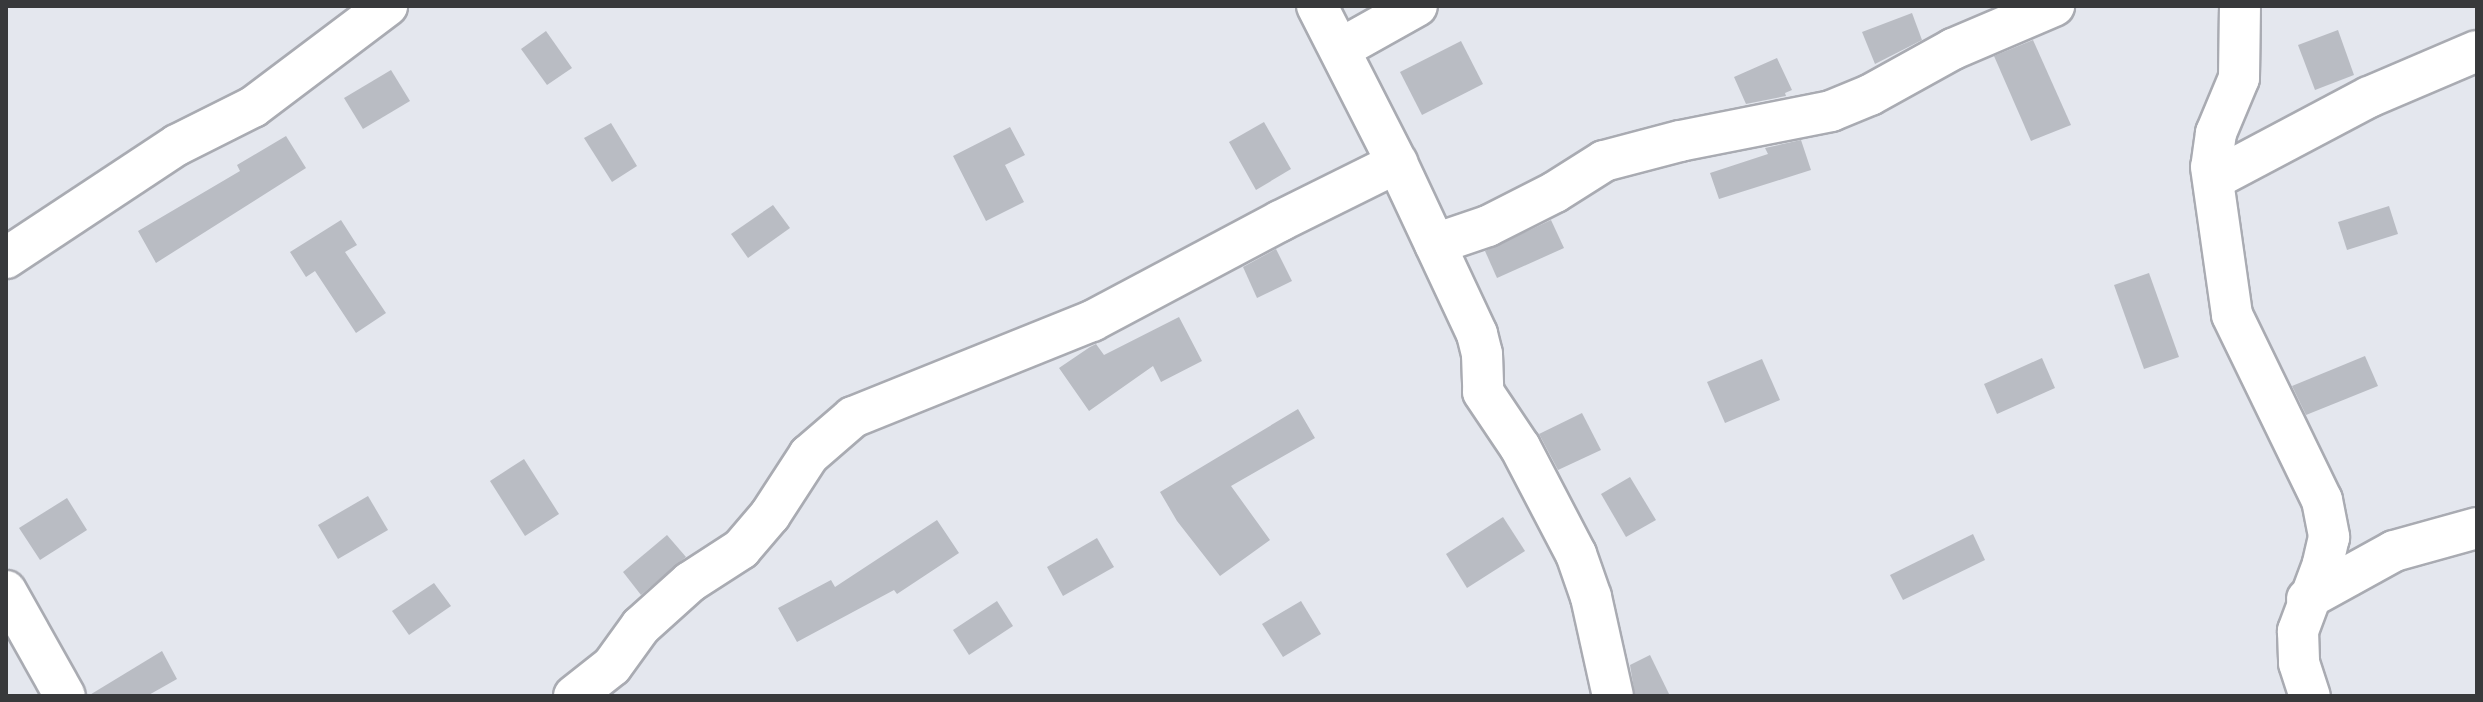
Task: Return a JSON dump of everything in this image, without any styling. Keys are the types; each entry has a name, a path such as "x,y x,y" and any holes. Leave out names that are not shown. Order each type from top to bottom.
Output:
{"street":[{"path":"6,258 177,145 253,107 387,6"},
{"path":"1317,6 1397,163 1477,334 1482,354 1483,392 1520,447 1576,554 1591,597 1613,696"},
{"path":"1340,49 1417,6"},
{"path":"1435,244 1488,226 1555,192 1604,161 1680,141 1831,111 1870,95 1953,49 2054,6"},
{"path":"2240,6 2239,78 2216,133 2211,167 2232,315 2322,500 2329,537 2323,564 2307,599 2298,631 2299,663 2310,696"},
{"path":"2214,179 2369,97 2477,51"},
{"path":"574,696 612,666 641,626 690,582 741,549 770,515 809,455 853,417 1092,321 1397,163"},
{"path":"2307,599 2394,551 2477,528"},
{"path":"6,591 65,696"}],"building":[{"path":"1912,13 1922,40 1875,64 1862,32"},
{"path":"2338,30 2354,75 2315,90 2298,45"},
{"path":"546,31 572,68 547,85 521,49"},
{"path":"2033,40 2071,125 2031,141 1994,56"},
{"path":"1461,41 1483,84 1422,115 1400,72"},
{"path":"1777,58 1792,90 1785,93 1786,96 1746,104 1734,77"},
{"path":"391,70 410,101 363,129 344,98"},
{"path":"1264,122 1291,169 1256,190 1229,142"},
{"path":"611,123 637,166 612,182 584,138"},
{"path":"1010,127 1025,155 1005,165 1024,202 986,221 953,156"},
{"path":"286,136 306,168 156,263 138,231 240,171 237,165"},
{"path":"1801,140 1811,170 1719,199 1710,173 1768,154 1765,148"},
{"path":"773,205 790,228 748,258 731,234"},
{"path":"2389,206 2398,234 2347,250 2338,222"},
{"path":"341,220 357,245 345,252 386,313 356,333 315,271 306,277 290,252"},
{"path":"1551,220 1564,248 1497,278 1485,251"},
{"path":"1276,249 1292,281 1257,298 1243,267"},
{"path":"2149,273 2179,357 2144,369 2114,285"},
{"path":"1179,317 1202,361 1161,382 1153,366 1089,411 1059,368 1096,344 1104,355"},
{"path":"2365,356 2378,386 2306,415 2292,386"},
{"path":"2042,358 2055,388 1997,414 1984,384"},
{"path":"1762,359 1780,400 1725,423 1707,382"},
{"path":"1298,409 1315,438 1231,486 1270,540 1220,576 1177,521 1160,492"},
{"path":"1582,413 1601,450 1558,470 1539,434"},
{"path":"524,459 559,514 525,536 490,481"},
{"path":"1630,477 1656,520 1626,537 1601,494"},
{"path":"368,496 388,530 338,559 318,525"},
{"path":"67,498 87,530 40,560 19,528"},
{"path":"1503,517 1525,551 1467,588 1446,554"},
{"path":"937,520 959,553 897,594 894,590 797,642 778,608 831,580 835,587"},
{"path":"1973,534 1985,560 1903,600 1890,575"},
{"path":"667,535 686,557 641,595 623,572"},
{"path":"1097,538 1114,567 1063,596 1047,567"},
{"path":"434,583 451,606 409,635 392,611"},
{"path":"997,601 1013,626 969,655 953,630"},
{"path":"1301,601 1321,634 1283,657 1262,624"},
{"path":"162,651 177,679 147,696 88,696"},
{"path":"1650,655 1670,696 1635,696 1630,665"}]}
